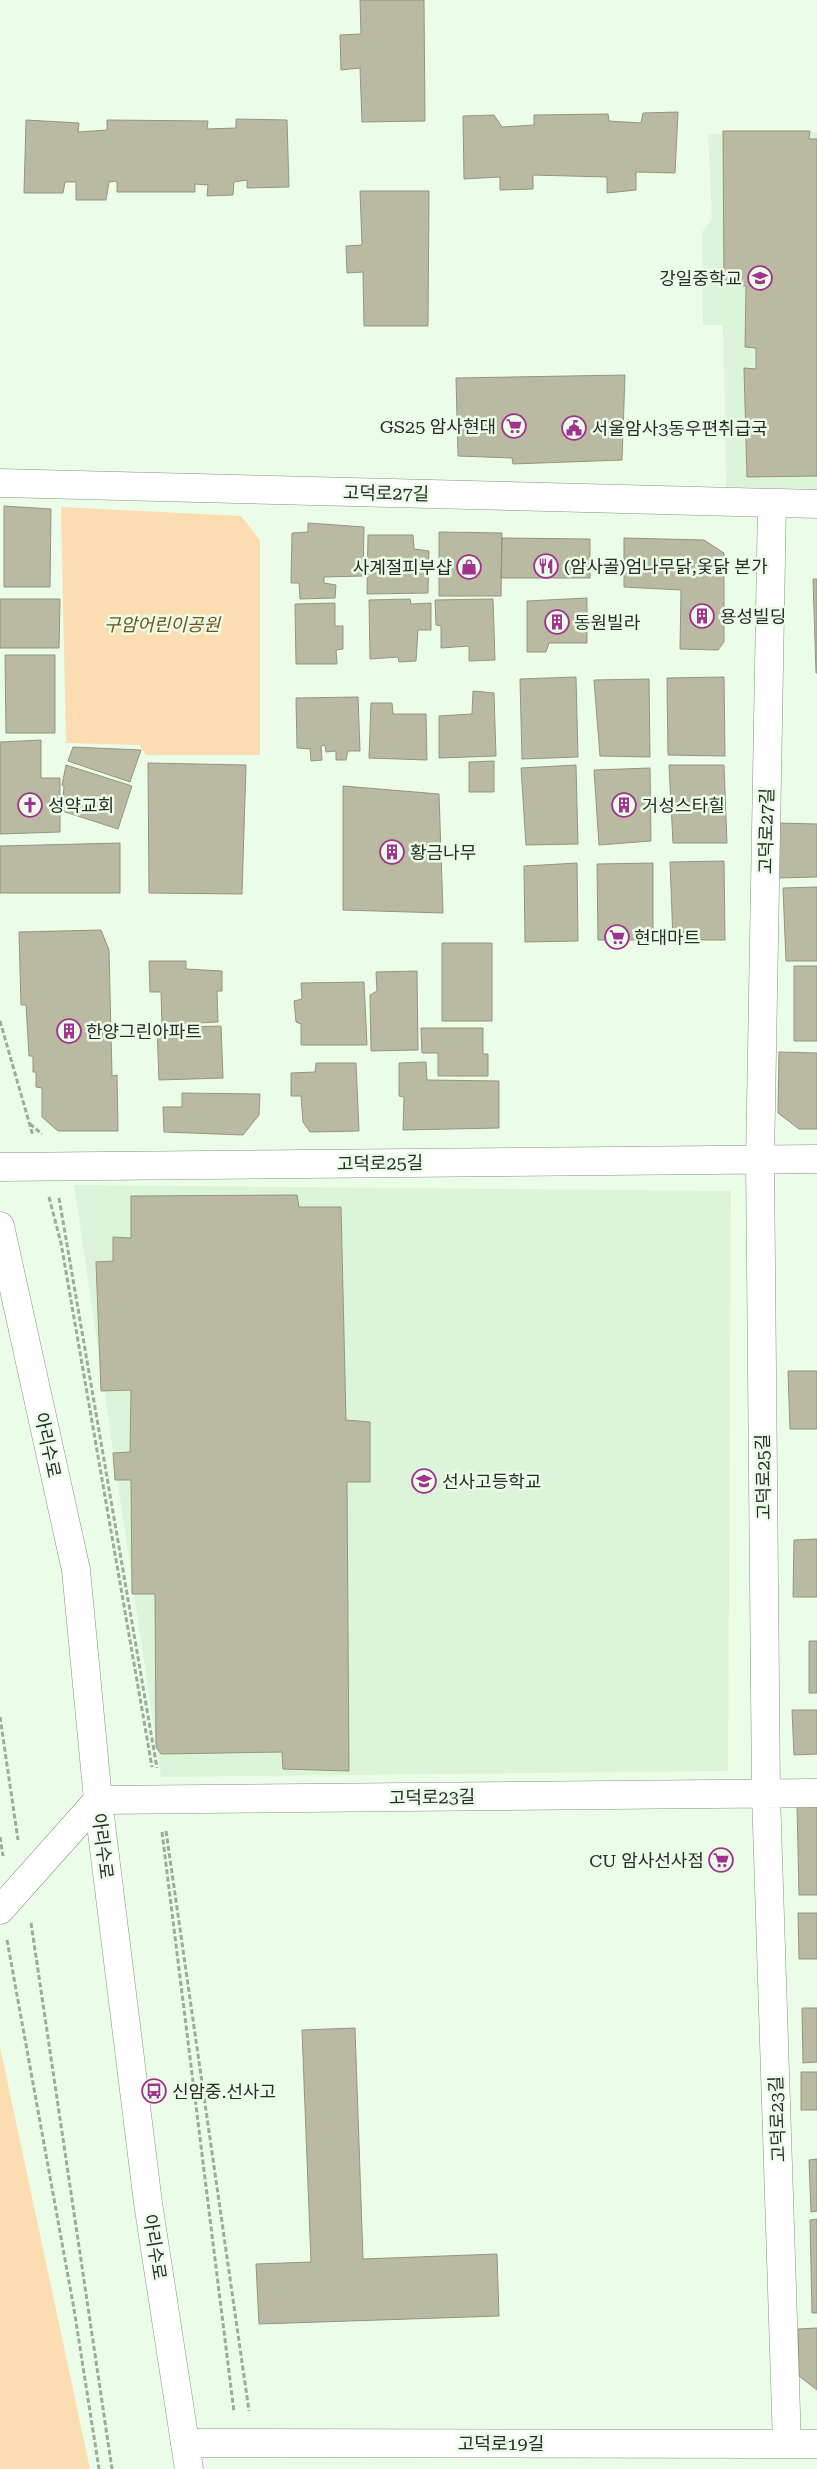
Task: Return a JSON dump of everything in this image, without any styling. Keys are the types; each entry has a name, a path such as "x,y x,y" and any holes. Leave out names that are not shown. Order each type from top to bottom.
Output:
{"street":[{"name":"고덕로27길","path":"0,483 817,504"},
{"name":"고덕로27길","path":"760,1160 772,503"},
{"name":"고덕로25길","path":"0,1167 817,1159"},
{"name":"고덕로25길","path":"760,1160 766,1794"},
{"name":"아리수로","path":"0,1226 76,1570 98,1800 148,2202 189,2469"},
{"name":"고덕로23길","path":"98,1800 817,1793"},
{"name":"고덕로23길","path":"766,1794 788,2444"},
{"path":"0,1909 98,1800"},
{"name":"고덕로19길","path":"185,2442 817,2444"}],"path":[{"path":"0,1021 30,1124"},
{"path":"0,1717 112,2469"},
{"path":"0,1837 3,1855 0,1909 23,2020 72,2300 99,2469"}],"shaded area":[{"name":"강일중학교","path":"817,132 817,489 726,487 723,325 703,325 702,232 712,219 708,134"},
{"name":"선사고등학교","path":"74,1185 731,1191 728,1771 161,1777"}],"green space":[{"name":"구암어린이공원","path":"61,507 241,516 260,540 260,755 146,755 139,745 66,743"},
{"path":"0,2047 90,2469 0,2469"}],"building":[{"path":"360,0 424,0 425,121 362,122 360,68 341,70 340,35 361,34"},
{"path":"678,112 675,173 636,172 636,190 607,193 607,177 533,175 533,189 500,190 500,177 464,179 463,116 494,115 502,127 534,125 534,115 608,114 609,121 641,123 643,113"},
{"path":"236,119 287,120 289,187 247,188 247,180 234,182 233,195 207,196 208,185 195,184 195,192 117,192 117,181 109,182 106,200 76,200 76,182 65,182 63,193 24,193 26,120 79,123 78,132 107,130 107,120 208,121 207,129 236,128"},
{"name":"강일중학교","path":"723,131 810,131 809,139 817,139 817,476 747,477 744,368 756,369 756,348 745,347 746,286 724,285"},
{"path":"360,191 429,191 428,326 364,326 363,272 347,273 346,246 362,245"},
{"path":"625,375 622,460 513,464 512,458 458,456 456,378"},
{"path":"4,506 51,509 50,587 4,587"},
{"path":"308,523 364,527 363,576 324,577 324,583 336,585 335,598 300,599 299,583 291,583 292,533 308,532"},
{"path":"439,532 502,533 501,596 439,596"},
{"path":"368,535 413,535 414,549 429,551 428,593 367,594"},
{"path":"502,538 590,539 590,578 501,578"},
{"name":"용성빌딩","path":"624,538 704,540 724,553 724,642 718,650 680,649 681,590 624,587"},
{"path":"813,579 817,579 817,673 816,673"},
{"name":"동원빌라","path":"587,598 587,643 549,643 546,652 527,652 527,601"},
{"path":"0,599 60,599 59,648 0,648"},
{"path":"410,599 411,604 431,603 431,630 418,630 416,661 399,662 398,657 370,659 369,600"},
{"path":"493,599 495,660 469,661 469,646 441,648 441,626 436,625 435,600"},
{"path":"335,603 335,626 343,626 343,649 336,650 337,664 296,664 295,604"},
{"path":"5,655 55,655 55,733 6,733"},
{"path":"576,677 578,757 522,759 520,679"},
{"path":"724,677 725,756 668,755 667,678"},
{"path":"649,679 650,757 600,756 594,680"},
{"path":"473,691 494,693 496,756 439,758 439,716 472,714"},
{"path":"358,697 360,751 348,751 346,760 336,760 336,751 326,752 325,745 321,746 322,760 311,761 310,749 297,748 296,698"},
{"path":"371,703 392,703 393,714 426,714 427,760 369,758"},
{"name":"성약교회","path":"41,740 41,778 60,778 60,832 0,834 0,742"},
{"path":"73,747 141,750 130,782 68,761"},
{"path":"494,761 494,792 469,792 469,762"},
{"path":"148,763 246,765 242,894 149,893"},
{"path":"66,765 132,786 118,829 62,811 64,786 62,785"},
{"path":"576,765 578,844 526,845 521,768"},
{"path":"669,765 724,765 727,843 673,843"},
{"name":"거성스타힐","path":"650,768 651,841 599,845 594,770"},
{"name":"황금나무","path":"343,786 439,794 443,913 343,910"},
{"path":"778,823 817,824 817,877 778,878"},
{"path":"120,843 120,893 0,893 0,846"},
{"path":"724,861 725,940 673,940 670,862"},
{"path":"577,863 578,941 525,942 524,866"},
{"name":"현대마트","path":"653,863 653,940 598,940 597,864"},
{"path":"817,887 817,961 786,961 783,888"},
{"name":"한양그린아파트","path":"101,930 109,950 112,1076 117,1075 118,1131 58,1131 42,1117 42,1088 36,1087 36,1072 33,1072 33,1056 29,1056 26,1005 21,1005 19,932"},
{"path":"442,943 492,943 492,1021 442,1021"},
{"path":"149,961 186,961 186,969 222,971 222,991 217,991 218,1022 162,1025 161,992 150,992"},
{"path":"794,966 817,966 817,1041 794,1041"},
{"path":"417,971 418,1050 371,1051 370,995 377,991 376,972"},
{"path":"364,982 367,1045 301,1045 301,1024 296,1022 294,1001 302,999 301,983"},
{"path":"221,1026 223,1078 159,1080 157,1028"},
{"path":"421,1028 483,1028 483,1054 488,1054 488,1076 438,1076 438,1053 422,1053"},
{"path":"779,1052 817,1053 817,1129 799,1129 778,1113"},
{"path":"426,1062 427,1080 499,1081 499,1128 403,1130 404,1097 399,1096 399,1063"},
{"path":"316,1063 356,1063 359,1131 310,1132 303,1122 301,1096 291,1096 291,1073 315,1072"},
{"path":"182,1093 260,1094 259,1115 243,1135 164,1132 163,1107 182,1107"},
{"path":"297,1195 299,1207 341,1207 346,1420 370,1422 370,1482 347,1482 349,1771 283,1769 282,1752 161,1754 156,1747 155,1594 132,1594 131,1480 115,1480 113,1453 130,1452 131,1390 101,1391 96,1262 113,1261 113,1237 131,1238 131,1196"},
{"path":"788,1371 817,1371 817,1429 790,1429"},
{"path":"817,1539 817,1597 793,1597 794,1540"},
{"path":"809,1641 817,1641 817,1693 809,1693"},
{"path":"792,1710 817,1710 817,1754 794,1755"},
{"path":"797,1805 817,1805 817,1895 799,1895"},
{"path":"798,1913 817,1913 817,1959 799,1959"},
{"path":"802,2008 817,2008 817,2062 803,2063"},
{"path":"355,2028 363,2259 497,2254 499,2316 259,2324 256,2264 311,2262 302,2030"},
{"path":"801,2072 817,2072 817,2110 801,2110"},
{"path":"817,2159 817,2211 811,2212 809,2160"},
{"path":"817,2219 817,2313 812,2313 810,2220"},
{"path":"817,2328 817,2390 799,2376 798,2329"}],"place":[{"name":"강일중학교","path":"760,278"},
{"name":"GS25 암사현대","path":"514,426"},
{"name":"서울암사3동우편취급국","path":"574,428"},
{"name":"(암사골)엄나무닭,옻닭 본가","path":"546,566"},
{"name":"사계절피부샵","path":"469,567"},
{"name":"용성빌딩","path":"702,616"},
{"name":"동원빌라","path":"557,622"},
{"name":"성약교회","path":"30,805"},
{"name":"거성스타힐","path":"624,805"},
{"name":"황금나무","path":"392,852"},
{"name":"현대마트","path":"617,937"},
{"name":"한양그린아파트","path":"69,1031"},
{"name":"선사고등학교","path":"424,1481"},
{"name":"CU 암사선사점","path":"721,1860"},
{"name":"신암중.선사고","path":"154,2091"}]}
